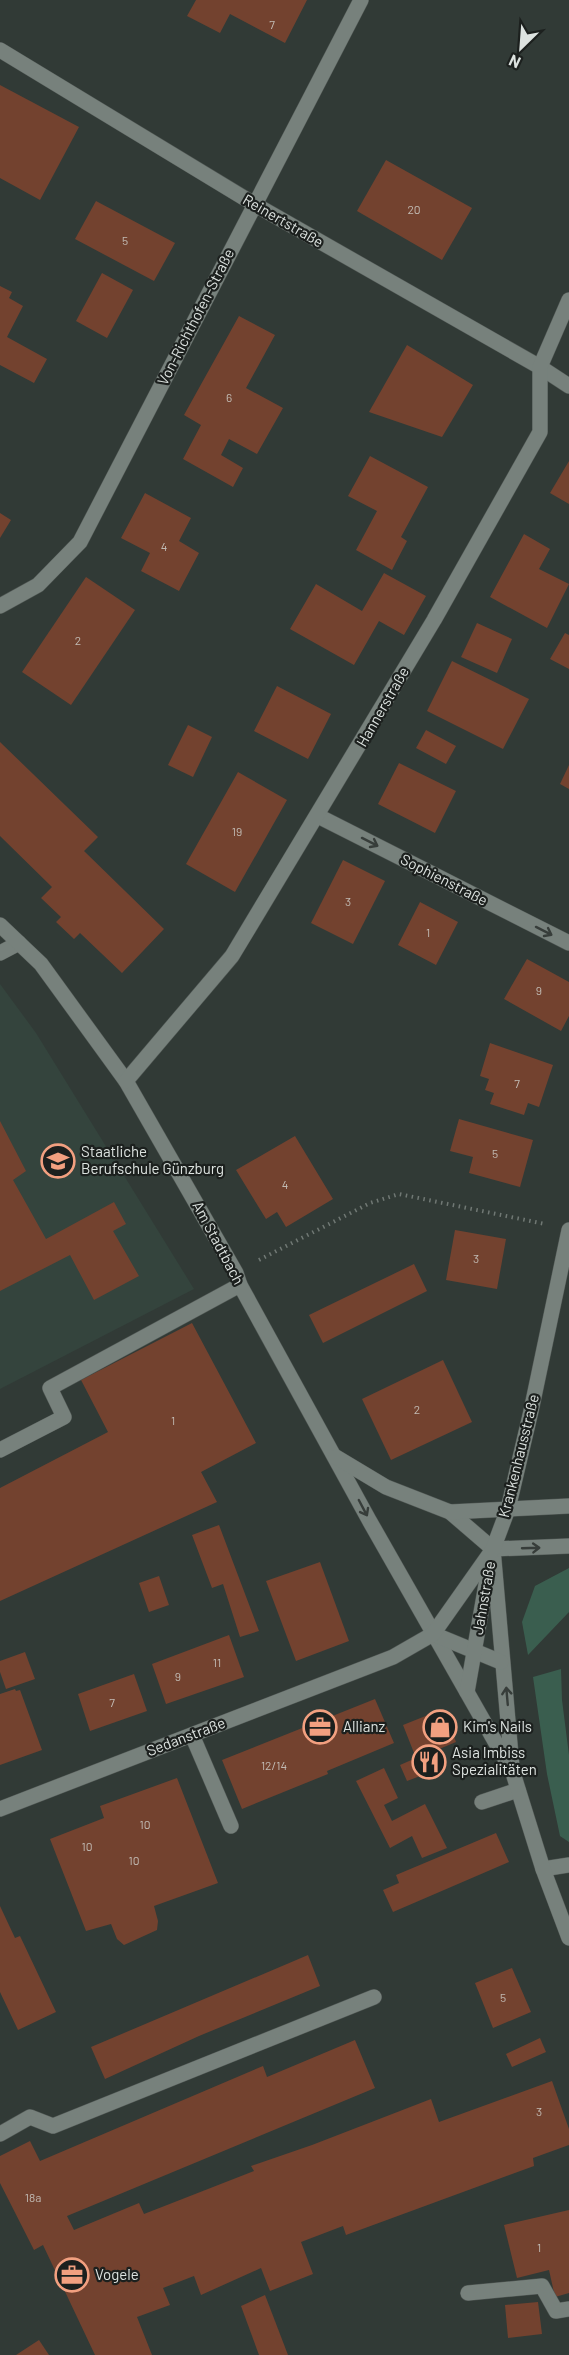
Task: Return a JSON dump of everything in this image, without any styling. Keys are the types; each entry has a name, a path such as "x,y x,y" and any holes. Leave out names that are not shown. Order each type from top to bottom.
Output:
{"street":[{"name":"Von-Richthofen-Straße","path":"0,606 38,585 80,542 361,0"},
{"name":"Reinertstraße","path":"0,50 254,204 540,367 569,386"},
{"name":"Hannerstraße","path":"126,1081 232,956 434,620 540,432 540,367 569,300"},
{"name":"Sophienstraße","path":"318,816 569,944"},
{"name":"Am Stadtbach","path":"0,925 41,964 126,1081 238,1279 433,1634"},
{"path":"0,953 19,943"},
{"name":"Krankenhausstraße","path":"373,1664 393,1657 433,1634 493,1549 508,1509 569,1230"},
{"path":"0,1450 64,1417 50,1388 238,1279"},
{"name":"Am Stadtbach","path":"336,1456 386,1487 450,1512 493,1549"},
{"name":"Am Stadtbach","path":"450,1512 569,1506"},
{"path":"493,1549 569,1546"},
{"name":"Jahnstraße","path":"467,1692 493,1549"},
{"name":"Jahnstraße","path":"493,1549 501,1662 507,1691 513,1773 543,1869 569,1938"},
{"name":"Jahnstraße","path":"433,1634 501,1662"},
{"name":"Jahnstraße","path":"433,1634 513,1773"},
{"name":"Sedanstraße","path":"0,1809 373,1664"},
{"path":"192,1735 231,1827"},
{"path":"482,1802 518,1790"},
{"path":"543,1869 569,1865"},
{"path":"0,2134 30,2117 53,2126 374,1997"},
{"path":"468,2293 542,2286 556,2311 569,2309"}],"path":[{"path":"238,1279 370,1203 399,1194 569,1230"}],"shaded area":[{"name":"Staatliche Berufschule Günzburg","path":"0,984 36,1033 194,1289 0,1389"}],"green space":[{"path":"569,1568 569,1612 528,1655 522,1622 535,1586"},
{"path":"561,1669 562,1700 569,1755 569,1842 560,1836 547,1774 533,1677"}],"building":[{"path":"196,0 307,0 285,43 230,14 220,33 187,16"},
{"path":"0,85 79,127 40,200 0,178"},
{"path":"386,160 472,208 442,260 357,211"},
{"path":"96,201 175,243 154,281 75,239"},
{"path":"102,273 133,290 107,338 76,321"},
{"path":"0,286 12,292 9,298 23,306 7,337 47,359 34,383 0,365"},
{"path":"239,316 275,335 246,388 283,408 257,454 229,439 221,455 243,468 233,487 183,459 201,425 184,415"},
{"path":"407,345 473,385 442,437 369,412"},
{"path":"370,456 428,487 401,537 407,541 392,570 356,550 377,511 348,496"},
{"path":"569,461 569,504 550,493"},
{"path":"145,493 191,518 179,541 199,553 179,591 141,571 150,553 121,538"},
{"path":"0,513 11,520 0,538"},
{"path":"524,534 550,549 539,569 569,584 547,628 490,597"},
{"path":"384,573 426,596 404,635 379,621 354,665 290,629 316,584 362,611"},
{"path":"86,577 135,610 71,705 22,672"},
{"path":"477,623 512,639 497,673 461,657"},
{"path":"565,633 569,635 569,669 550,659"},
{"path":"452,661 529,699 503,749 427,711"},
{"path":"277,686 331,714 308,759 254,731"},
{"path":"188,725 212,737 193,777 168,765"},
{"path":"426,730 456,746 446,764 416,748"},
{"path":"0,742 98,837 84,851 164,929 122,973 80,933 74,939 56,922 61,917 41,898 52,887 0,836"},
{"path":"399,763 456,791 435,833 378,804"},
{"path":"569,765 569,789 560,784"},
{"path":"238,772 287,800 235,892 186,864"},
{"path":"343,860 385,881 353,944 311,923"},
{"path":"420,902 458,922 436,965 398,945"},
{"path":"527,959 569,982 569,1016 561,1031 504,999"},
{"path":"490,1043 553,1065 539,1107 528,1103 524,1115 490,1104 494,1093 485,1090 489,1079 480,1076"},
{"path":"459,1119 533,1140 520,1187 469,1173 473,1157 450,1151"},
{"path":"0,1121 26,1171 13,1180 46,1239 114,1202 126,1224 113,1231 139,1276 94,1300 70,1255 0,1291"},
{"path":"295,1136 333,1199 286,1227 277,1212 266,1219 236,1170"},
{"path":"455,1230 506,1239 497,1289 446,1280"},
{"path":"414,1264 427,1291 323,1343 309,1315"},
{"path":"192,1323 256,1443 201,1472 217,1502 0,1601 0,1488 108,1432 81,1380"},
{"path":"443,1360 472,1422 391,1460 362,1399"},
{"path":"219,1525 259,1631 240,1637 223,1584 212,1588 192,1535"},
{"path":"320,1562 349,1641 296,1661 266,1581"},
{"path":"159,1576 169,1605 149,1612 139,1583"},
{"path":"229,1635 244,1677 166,1704 152,1664"},
{"path":"25,1652 35,1679 6,1689 0,1672 0,1661"},
{"path":"134,1674 147,1711 90,1731 78,1694"},
{"path":"15,1689 20,1690 42,1750 0,1765 0,1694"},
{"path":"375,1699 394,1743 327,1771 328,1774 242,1809 222,1760"},
{"path":"443,1709 456,1742 432,1752 439,1769 407,1781 400,1765 416,1758 403,1725"},
{"path":"384,1768 398,1798 384,1805 392,1821 425,1804 447,1848 422,1858 412,1836 390,1848 356,1781"},
{"path":"177,1778 218,1883 154,1906 158,1921 157,1930 124,1945 117,1939 111,1924 86,1931 50,1839 104,1818 100,1806"},
{"path":"496,1833 509,1862 393,1912 383,1890 399,1883 396,1875"},
{"path":"0,1906 15,1938 20,1936 56,2012 18,2030 0,1992"},
{"path":"308,1955 320,1986 199,2036 105,2079 91,2047"},
{"path":"512,1968 531,2012 493,2028 475,1983"},
{"path":"540,2038 546,2052 512,2067 506,2054"},
{"path":"355,2040 375,2088 67,2216 74,2230 139,2203 144,2214 254,2171 251,2166 431,2099 439,2122 552,2081 569,2129 569,2145 533,2158 534,2166 346,2235 343,2226 301,2242 313,2274 270,2291 261,2268 201,2295 194,2276 163,2288 170,2305 137,2317 152,2355 95,2355 43,2245 34,2250 0,2183 0,2156 30,2141 40,2161 263,2066 267,2077"},
{"path":"569,2210 569,2293 555,2297 549,2270 517,2278 504,2225"},
{"path":"265,2295 288,2355 259,2355 241,2306"},
{"path":"538,2302 542,2334 508,2338 505,2305"},
{"path":"39,2340 49,2355 16,2355"}],"place":[{"name":"Staatliche Berufschule Günzburg","path":"58,1161"},
{"name":"Allianz","path":"320,1727"},
{"name":"Kim's Nails","path":"440,1727"},
{"name":"Asia Imbiss Spezialitäten","path":"429,1762"},
{"name":"Vogele","path":"72,2275"}]}
